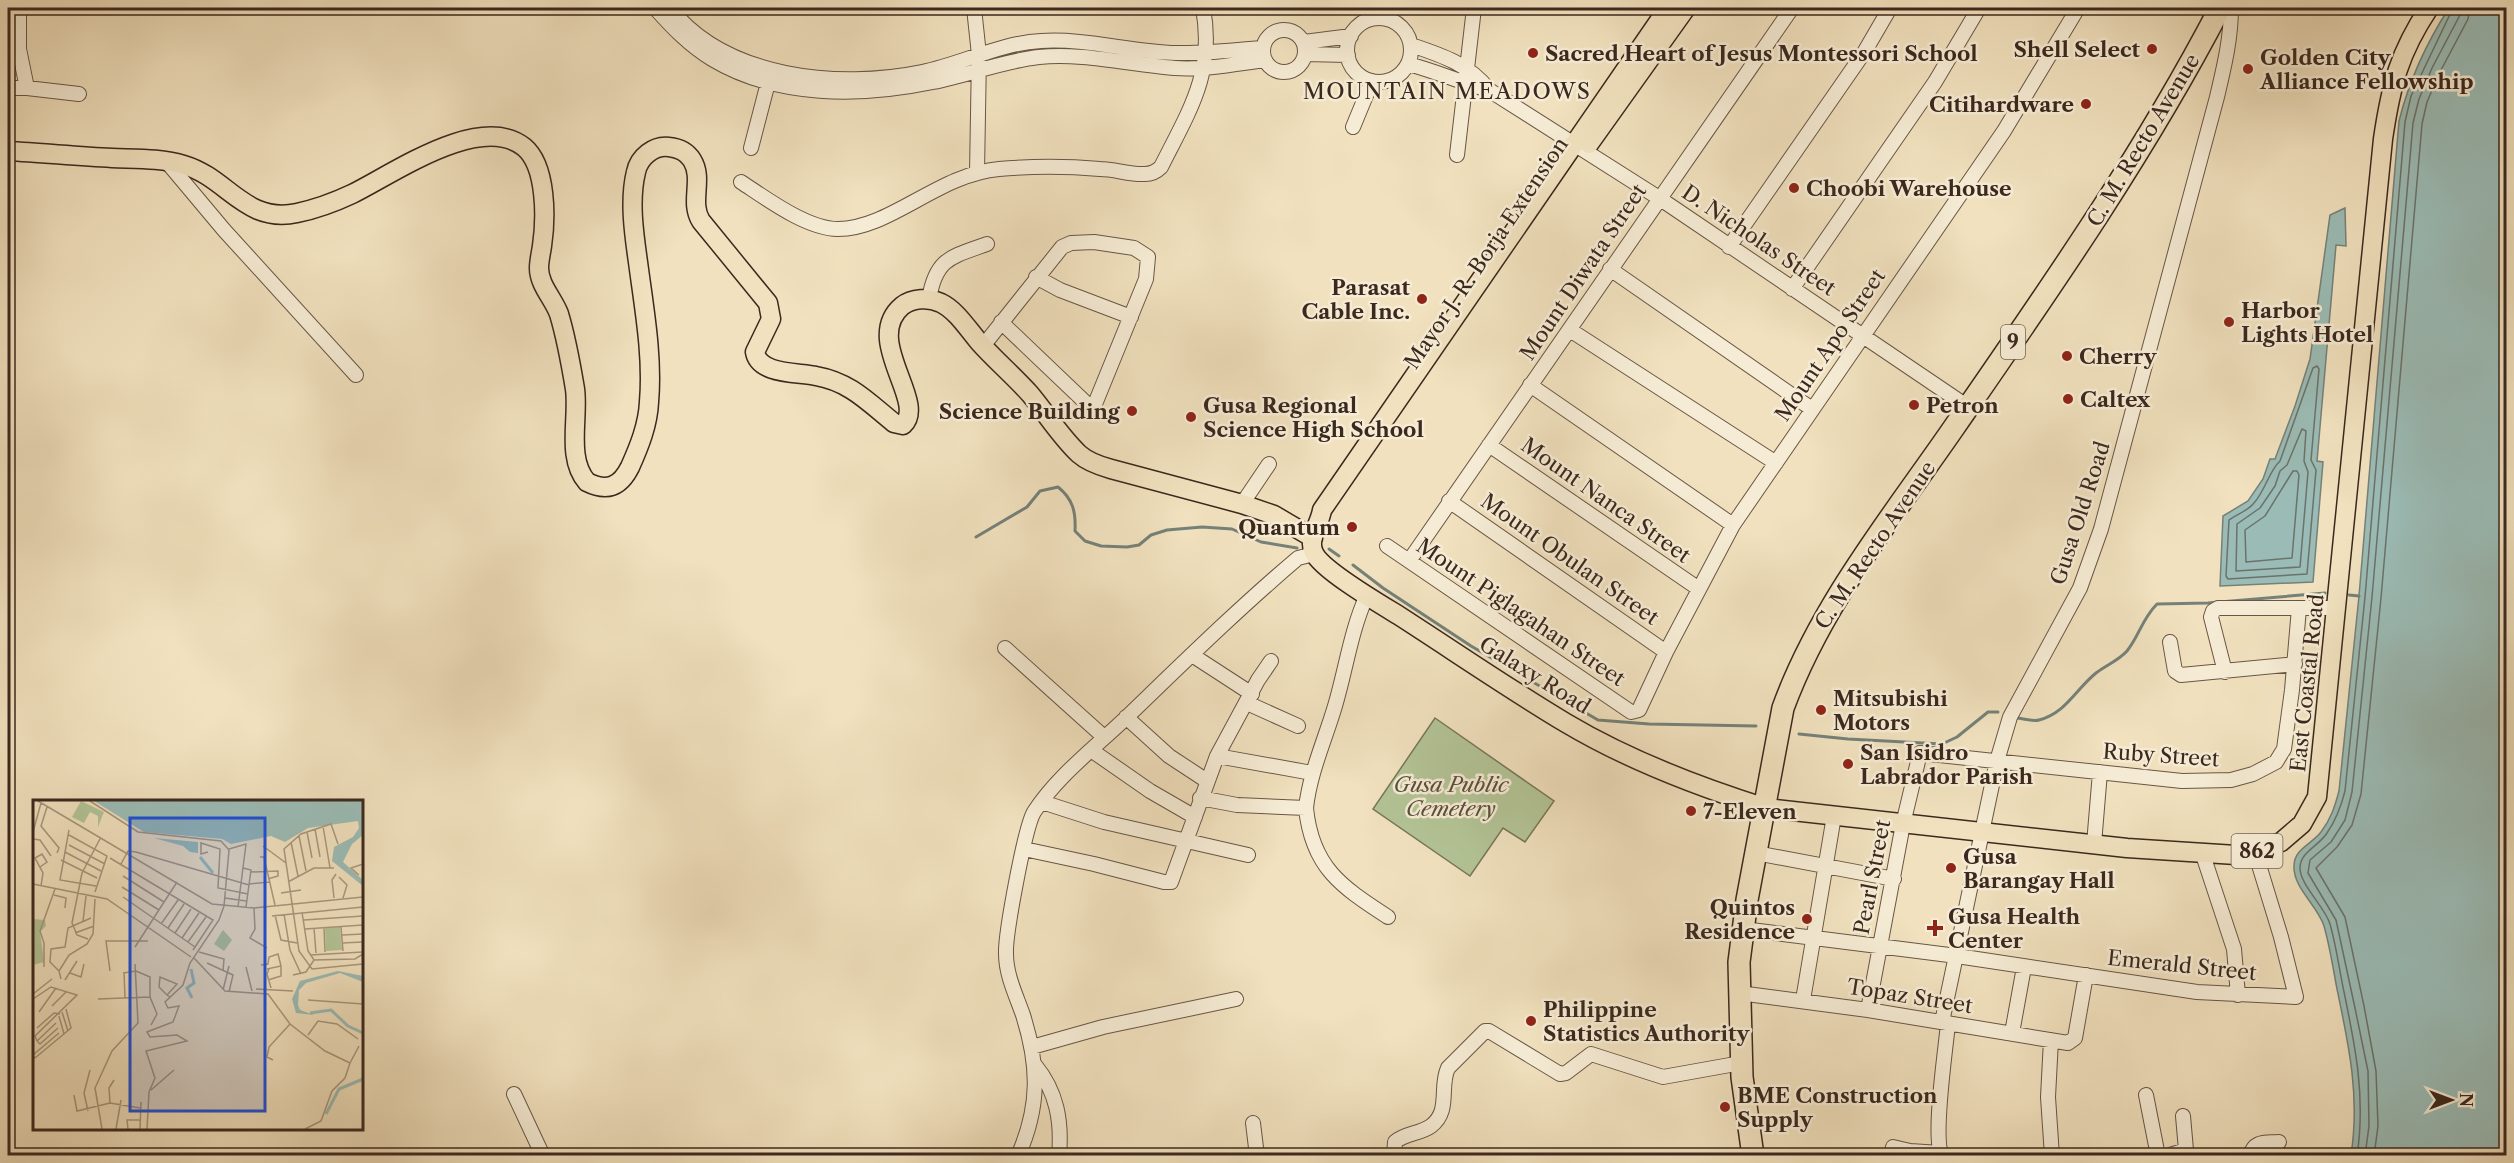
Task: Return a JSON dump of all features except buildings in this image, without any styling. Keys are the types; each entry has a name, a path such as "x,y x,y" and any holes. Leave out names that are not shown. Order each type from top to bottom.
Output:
{"highway":[{"name":"C. M. Recto Avenue","path":"1753,1155 1741,1063 1738,993 1743,929 1783,708 1797,670 1809,645 1858,565 2121,181 2173,94 2220,8"}],"main road":[{"name":"Mayor J. R. Borja Extension","path":"1314,546 1321,521 1330,516 1580,146 1668,8"},
{"name":"Mayor J. R. Borja Extension","path":"1580,146 1686,8"},
{"name":"East Coastal Road","path":"1766,808 2127,848 2235,855 2273,846 2292,833 2310,812 2317,797 2388,108 2392,85 2404,51 2429,8"},
{"path":"8,151 167,162 200,172 257,211 281,215 336,201 422,157 456,144 492,137 506,138 524,147 539,167 544,219 539,268 541,279 559,316 575,389 575,451 578,465 587,482 604,488 619,484 625,476 647,422 650,401 648,355 633,204 636,171 641,160 651,152 658,148 671,147 683,150 692,159 697,177 695,212 768,303 771,319 755,352 758,360 768,368 842,383 894,423 903,425 908,418 908,408 893,359 888,334 889,324 903,305 913,300 929,299"},
{"name":"Galaxy Road","path":"929,299 948,307 1028,392 1069,443 1088,460 1112,470 1242,504 1274,515 1314,546 1324,564 1366,595 1566,723 1677,778 1766,808"}],"street":[{"path":"19,8 19,49 27,88"},
{"path":"655,8 673,28 710,58 729,69 770,76 835,92 867,91 933,82 1040,57 1175,68 1204,68 1264,54"},
{"path":"670,8 695,33 709,43 770,76 888,77 923,72 1006,47 1058,40 1176,53 1264,54"},
{"path":"974,8 979,55 977,172"},
{"path":"741,182 811,225 837,229 866,224 949,182 977,172 1065,167 1138,174 1154,173 1161,167 1199,89 1207,52 1203,8"},
{"path":"1457,155 1468,76 1474,8"},
{"name":"Mount Diwata Street","path":"1409,561 1792,8"},
{"path":"1729,247 1865,51 1890,8"},
{"path":"1792,289 1935,82 1979,8"},
{"name":"Mount Apo Street","path":"1631,712 1638,710 1733,525 2004,131 2078,8"},
{"name":"Gusa Old Road","path":"1941,1154 1937,1140 1945,1022 1997,761 2010,717 2080,588 2102,529 2217,98 2227,56 2231,8"},
{"path":"1380,17 1400,25 1411,45 1408,64 1393,78 1383,81 1372,81 1357,72 1348,56 1351,36 1363,22 1380,17"},
{"path":"1281,29 1295,32 1304,48 1299,66 1287,72 1274,70 1264,54 1269,35 1281,29"},
{"path":"1304,48 1351,36"},
{"path":"1411,45 1444,56 1468,76"},
{"path":"1304,48 1348,56"},
{"path":"1408,64 1468,76"},
{"path":"751,148 770,76"},
{"name":"D. Nicholas Street","path":"1468,76 1659,198 1968,406"},
{"path":"1353,127 1372,81"},
{"path":"8,88 79,94"},
{"path":"167,162 224,230 356,375"},
{"path":"983,346 1001,322 1036,278 1062,248 1071,243 1094,242 1134,248 1148,256 1146,279 1095,404 1086,403 1001,322"},
{"path":"929,299 933,280 942,265 952,256 987,244"},
{"path":"1610,269 1812,409"},
{"path":"1036,278 1060,290 1131,317"},
{"path":"1570,330 1724,432 1776,463"},
{"path":"1530,385 1733,525"},
{"name":"Mount Nanca Street","path":"1489,445 1699,589"},
{"path":"1242,504 1269,464"},
{"name":"Mount Obulan Street","path":"1449,501 1666,652"},
{"path":"1018,1155 1034,1105 1035,1065 1032,1047 1008,971 1005,954 1024,849 1033,814 1104,737 1298,558 1314,546"},
{"name":"Mount Piglagahan Street","path":"1387,546 1631,712"},
{"path":"1366,595 1358,614 1335,705 1312,772 1306,808 1310,833 1328,871 1358,897 1388,917"},
{"path":"2224,672 2212,625 2213,610 2218,608 2337,608"},
{"name":"Ruby Street","path":"1920,753 2182,781 2223,781 2240,778 2276,762 2284,749 2295,664 2299,608"},
{"path":"2170,642 2177,674 2224,672 2295,664"},
{"path":"1005,648 1104,737"},
{"path":"1192,655 1249,698 1298,726"},
{"path":"1024,849 1168,883 1174,878 1200,798 1217,756 1271,661"},
{"path":"1126,717 1169,756 1207,781"},
{"path":"1091,750 1149,791 1194,817"},
{"name":"Pearl Street","path":"1868,1010 1920,753"},
{"path":"1217,756 1312,772"},
{"path":"2094,844 2100,772"},
{"path":"1200,798 1237,805 1306,808"},
{"path":"1042,802 1104,822 1248,855"},
{"path":"1803,1000 1834,816"},
{"path":"2202,852 2234,949 2238,995"},
{"name":"Emerald Street","path":"1743,929 1957,956 2197,992 2296,997 2281,937 2255,852"},
{"path":"1756,853 1894,879"},
{"path":"2012,1033 2024,967"},
{"name":"Topaz Street","path":"1738,993 1803,1000 2068,1043 2074,1041 2086,975"},
{"path":"1032,1047 1097,1028 1236,999"},
{"path":"1394,1155 1395,1142 1400,1138 1430,1128 1436,1120 1445,1102 1445,1076 1449,1068 1485,1031 1489,1031 1560,1074 1566,1073 1591,1054 1663,1077 1741,1063"},
{"path":"2051,1040 2048,1097 2052,1155"},
{"path":"1035,1065 1048,1080 1053,1094 1059,1130 1059,1155"},
{"path":"514,1094 543,1155"},
{"path":"2146,1095 2158,1155"},
{"path":"2167,1155 2186,1150 2183,1116"},
{"path":"1253,1123 1257,1155"},
{"path":"2250,1155 2258,1143 2279,1142"},
{"path":"1893,1147 1941,1154"}],"green space":[{"name":"Gusa Public Cemetery","path":"1435,718 1554,801 1525,842 1503,828 1470,876 1373,809"}],"water":[{"path":"2449,8 2506,8 2506,1155 2351,1155 2354,1092 2346,1031 2324,926 2317,911 2297,882 2294,866 2300,851 2321,832 2327,822 2339,791 2359,596 2399,121 2419,62"},
{"path":"2345,208 2346,246 2336,245 2317,461 2323,462 2313,582 2220,586 2223,516 2248,501 2263,479 2270,459 2275,459 2310,359 2330,215"}],"waterway":[{"path":"976,537 1027,507 1040,491 1058,487 1073,506 1075,531 1085,541 1101,546 1139,545 1151,535 1167,530 1202,527 1232,529 1261,542 1297,548"},
{"path":"1329,549 1339,556"},
{"path":"1353,565 1383,588 1471,646 1598,720 1649,724 1756,726"},
{"path":"2016,718 2039,720 2064,706 2089,679 2127,651 2157,604 2208,603 2325,593"},
{"path":"2349,595 2359,596"},
{"path":"1799,734 1942,744 1957,737 1988,712 1998,712"}],"place":[{"name":"Shell Select","path":"2152,49"},
{"name":"Sacred Heart of Jesus Montessori School","path":"1533,53"},
{"name":"Golden City Alliance Fellowship","path":"2248,69"},
{"name":"Citihardware","path":"2086,104"},
{"name":"Choobi Warehouse","path":"1794,188"},
{"name":"Parasat Cable Inc.","path":"1422,299"},
{"name":"Harbor Lights Hotel","path":"2229,322"},
{"name":"Cherry","path":"2067,356"},
{"name":"Caltex","path":"2068,399"},
{"name":"Petron","path":"1914,405"},
{"name":"Science Building","path":"1132,411"},
{"name":"Gusa Regional Science High School","path":"1191,417"},
{"name":"Quantum","path":"1352,527"},
{"name":"Mitsubishi Motors","path":"1821,710"},
{"name":"San Isidro Labrador Parish","path":"1848,764"},
{"name":"7-Eleven","path":"1691,811"},
{"name":"Gusa Barangay Hall","path":"1951,868"},
{"name":"Quintos Residence","path":"1807,919"},
{"name":"Gusa Health Center","path":"1935,928"},
{"name":"Philippine Statistics Authority","path":"1531,1021"},
{"name":"BME Construction Supply","path":"1725,1107"}],"district":[{"name":"MOUNTAIN MEADOWS","path":"1447,91"}]}
